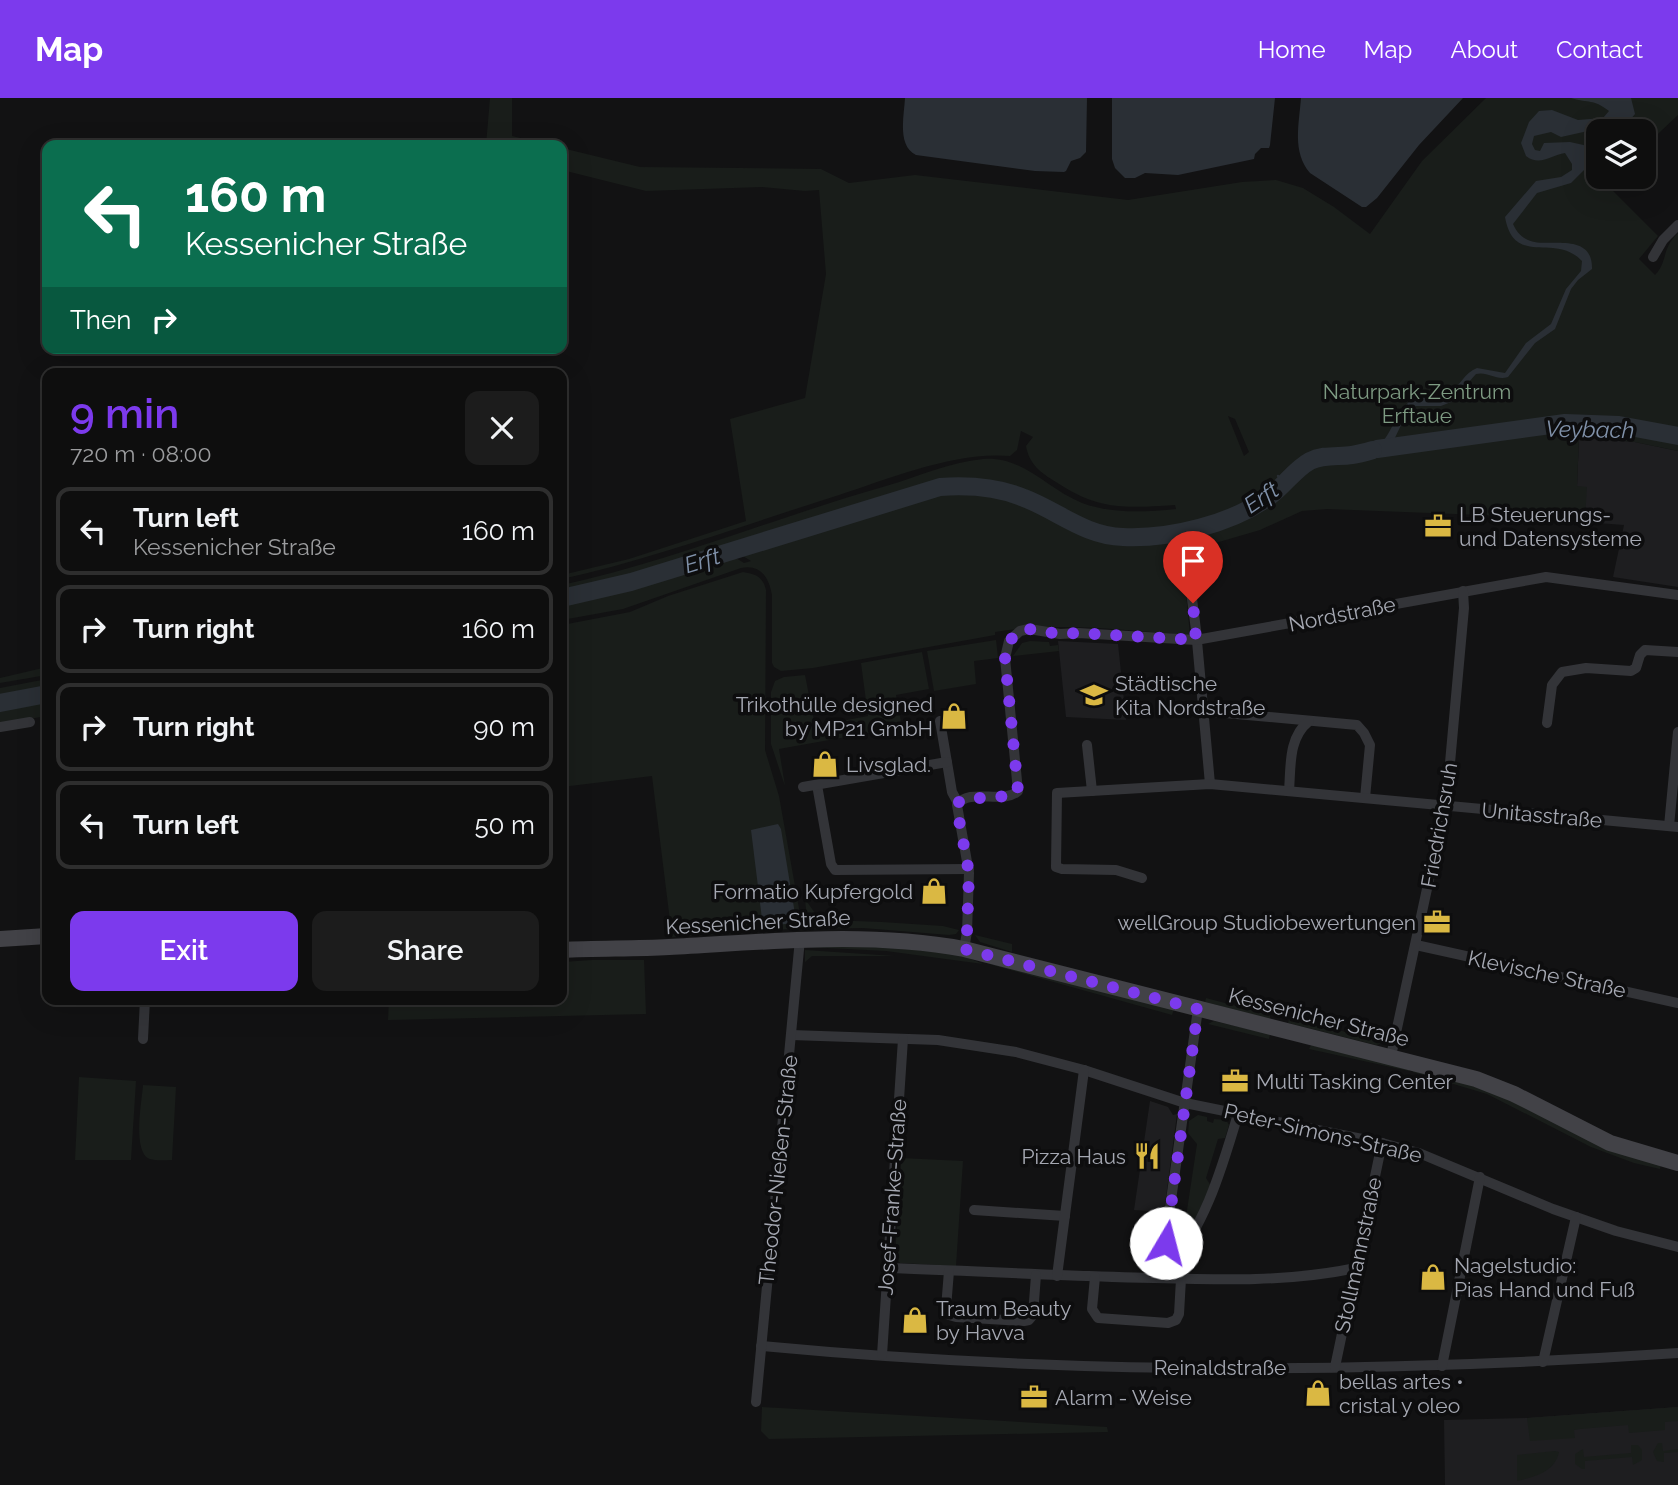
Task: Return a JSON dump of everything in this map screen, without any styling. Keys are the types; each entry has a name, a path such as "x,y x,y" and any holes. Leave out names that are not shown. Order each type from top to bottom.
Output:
{"main road":[{"path":"0,939 42,936"},
{"name":"Kessenicher Straße","path":"567,950 800,939 874,939 964,949 1391,1056 1495,1086 1610,1143 1678,1163"}],"street":[{"path":"1653,257 1663,240 1678,225"},
{"path":"1184,537 1209,784"},
{"name":"Nordstraße","path":"958,803 965,799 1009,796 1018,791 1005,658 1009,641 1020,631 1029,629 1060,634 1196,640 1546,577 1678,595"},
{"name":"Friedrichsruh","path":"1391,1056 1446,806 1463,620 1463,591"},
{"path":"1547,723 1552,685 1562,672 1586,668 1629,672 1636,668 1640,654 1645,650 1678,652"},
{"path":"1203,711 1357,725 1370,746 1365,798"},
{"path":"1289,792 1294,739 1300,728 1309,721"},
{"path":"0,727 30,722"},
{"path":"940,722 969,869 964,949"},
{"path":"1673,827 1678,732"},
{"path":"1087,745 1092,791"},
{"path":"803,787 947,762"},
{"name":"Unitasstraße","path":"1142,878 1116,870 1062,869 1055,864 1057,793 1209,784 1673,827"},
{"path":"817,785 831,864 835,870 969,869"},
{"name":"Theodor-Nießen-Straße","path":"756,1402 800,939"},
{"name":"Klevische Straße","path":"1416,945 1678,1003"},
{"path":"143,1040 145,1005"},
{"path":"1160,1278 1198,1009"},
{"name":"Peter-Simons-Straße","path":"791,1035 938,1040 989,1046 1084,1070 1185,1103 1419,1153 1576,1217 1616,1231 1678,1247"},
{"name":"Josef-Franke-Straße","path":"882,1355 903,1039"},
{"path":"1057,1276 1084,1070"},
{"path":"1160,1278 1181,1254 1204,1212 1238,1114"},
{"name":"Stollmannstraße","path":"1335,1367 1382,1143"},
{"path":"1443,1366 1480,1177"},
{"path":"974,1210 1065,1216"},
{"path":"1543,1362 1576,1217"},
{"path":"888,1268 1181,1279 1294,1278 1356,1268"},
{"path":"949,1271 946,1308 949,1315 1024,1321 1030,1320 1033,1315 1036,1275"},
{"path":"1095,1277 1092,1309 1098,1318 1168,1323 1176,1320 1180,1314 1181,1279"},
{"name":"Reinaldstraße","path":"761,1346 1040,1366 1443,1366 1678,1353"}],"shaded area":[{"path":"905,98 1087,98 1086,152 1071,161 1064,172 1035,171 916,155 910,151 904,138"},
{"path":"1112,98 1275,98 1270,145 1269,148 1261,148 1254,159 1178,175 1145,173 1135,178 1125,178 1115,168 1112,159"},
{"path":"1301,98 1463,98 1419,145 1377,198 1362,207 1310,173 1304,165 1298,137"},
{"path":"1571,98 1631,98 1635,114 1631,119 1590,119 1603,118 1609,111 1595,103"},
{"path":"1552,110 1578,120 1586,119 1586,131 1561,137 1551,132 1534,136 1532,144 1535,150 1540,151 1544,143 1570,142 1586,146 1586,168 1571,183 1537,193 1513,224 1528,240 1577,245 1585,249 1590,257 1592,269 1571,289 1555,329 1535,343 1508,377 1476,374 1451,402 1441,406 1416,406 1404,419 1390,448 1363,460 1352,455 1384,440 1402,410 1411,401 1421,397 1444,397 1477,368 1505,373 1526,343 1551,324 1566,289 1581,271 1582,261 1560,249 1526,246 1517,241 1510,232 1505,217 1536,181 1561,177 1572,170 1572,164 1565,153 1541,160 1526,156 1521,143 1529,122 1539,111"},
{"path":"1579,437 1635,442 1678,451 1678,587 1613,577 1624,525 1584,522 1577,486"},
{"name":"Städtische Kita Nordstraße","path":"1058,641 1118,644 1126,720 1066,717"},
{"path":"778,824 796,920 795,923 766,926 762,919 751,830"},
{"path":"1150,1101 1168,1107 1173,1115 1177,1114 1164,1212 1134,1210"},
{"path":"1678,1407 1678,1485 1445,1485 1444,1420 1527,1418"}],"green space":[{"path":"490,98 512,98 512,136 529,140 486,140"},
{"name":"Naturpark-Zentrum Erftaue","path":"1486,98 1678,98 1678,115 1656,136 1656,119 1586,119 1586,189 1611,189 1658,236 1639,259 1655,275 1662,265 1669,244 1678,233 1678,451 1635,442 1579,438 1577,486 1587,487 1585,519 1327,509 1302,511 1260,530 1195,549 1195,542 1182,544 1174,548 1175,554 1183,562 1190,635 1093,628 1019,629 813,668 781,671 772,663 771,589 759,570 748,567 623,609 567,619 567,601 621,590 731,555 744,563 751,561 738,553 903,501 942,492 995,494 1024,502 1096,538 1142,541 1181,535 1180,527 1126,533 1100,530 1081,523 1037,498 1007,488 983,483 943,482 638,576 567,594 567,584 644,564 934,470 983,459 998,459 1023,468 1069,497 1093,507 1129,511 1176,509 1175,505 1114,506 1071,491 1036,467 1026,446 1033,437 1021,431 1017,450 1010,456 968,458 924,467 667,551 567,578 567,574 629,559 746,521 730,419 805,398 826,274 819,190 762,187 646,191 567,171 567,149 640,167 821,169 849,183 915,175 1128,200 1242,182 1276,180 1303,188 1370,234 1422,161","holes":["1228,416 1235,419 1249,452 1244,456"]},
{"path":"743,572 758,577 763,582 766,590 765,750 779,796 800,914 798,926 789,929 742,930 737,933 672,937 652,776 567,786 567,624 630,612 668,596"},
{"path":"996,640 998,658 974,661 976,684 934,691 927,651"},
{"path":"1049,642 1050,646 1058,645 1059,651 1013,656 1022,643"},
{"path":"922,652 929,689 896,695 902,727 779,749 785,786 771,744 771,692 775,681 784,677 805,675 815,726 868,716 861,663"},
{"path":"42,668 42,676 0,683 0,678"},
{"path":"42,680 42,691 0,699 0,688"},
{"path":"42,699 42,717 0,724 0,707"},
{"path":"805,899 817,916 829,920 943,926 959,930 956,934 949,935 863,928 812,929 807,920"},
{"path":"975,935 1012,944 1012,952 980,942"},
{"path":"896,945 964,956 983,964 886,951 808,947"},
{"path":"805,950 895,956 812,956 805,962"},
{"path":"644,960 646,1014 388,1020 389,1005 567,1005 567,962"},
{"path":"989,964 1011,967 1174,1009 1172,1015"},
{"path":"1206,998 1270,1015 1270,1019 1205,1002"},
{"path":"1289,1019 1387,1042 1376,1045 1288,1023"},
{"path":"1214,1021 1270,1034 1269,1039 1208,1024"},
{"path":"1311,1045 1409,1068 1409,1071 1309,1049"},
{"path":"1414,1069 1474,1084 1661,1164 1660,1169 1634,1163 1591,1147 1487,1094 1413,1072"},
{"path":"79,1077 136,1081 131,1160 75,1160"},
{"path":"143,1085 176,1087 172,1160 150,1159 141,1147 139,1125"},
{"path":"1198,1115 1207,1117 1207,1121 1213,1123 1214,1119 1226,1120 1229,1125 1225,1138 1218,1139 1206,1178 1211,1186 1200,1211 1171,1256 1168,1252 1170,1236 1184,1230 1197,1144 1188,1133 1189,1121"},
{"path":"901,1158 963,1161 956,1266 900,1263 895,1256"},
{"path":"762,1407 1107,1427 1108,1432 769,1439 761,1431"},
{"path":"1678,1407 1678,1421 1665,1422 1665,1430 1629,1433 1628,1425 1574,1430 1575,1438 1530,1441 1527,1418"},
{"path":"1658,1443 1662,1443 1663,1451 1678,1449 1678,1452 1664,1453 1664,1462 1657,1461 1653,1452"},
{"path":"1631,1445 1638,1445 1642,1450 1642,1460 1633,1465 1632,1457 1585,1461 1585,1469 1575,1464 1575,1454 1583,1449 1584,1457 1631,1453"},
{"path":"1559,1452 1557,1459 1548,1469 1517,1481 1517,1455"}],"waterway":[{"name":"Veybach","path":"1377,449 1565,423 1619,425 1678,436"},
{"name":"Erft","path":"567,597 631,582 940,487 961,486 1004,491 1036,503 1084,528 1109,536 1141,537 1180,532 1219,522 1255,506 1275,492 1305,464 1315,459 1373,450"},
{"path":"1278,476 1285,483"},
{"name":"Erft","path":"0,703 42,695"}],"place":[{"name":"LB Steuerungs- und Datensysteme","path":"1438,526"},
{"name":"Städtische Kita Nordstraße","path":"1094,695"},
{"name":"Trikothülle designed by MP21 GmbH","path":"954,716"},
{"name":"Livsglad.","path":"825,764"},
{"name":"Formatio Kupfergold","path":"934,891"},
{"name":"wellGroup Studiobewertungen","path":"1437,922"},
{"name":"Multi Tasking Center","path":"1235,1081"},
{"name":"Pizza Haus","path":"1147,1156"},
{"name":"Nagelstudio: Pias Hand und Fuß","path":"1433,1277"},
{"name":"Traum Beauty by Havva","path":"915,1320"},
{"name":"bellas artes • cristal y oleo","path":"1318,1393"},
{"name":"Alarm - Weise","path":"1034,1397"}],"route":[{"path":"1166,1243 1198,1009 964,949 969,873 957,805 965,799 1009,796 1018,791 1005,658 1009,641 1020,631 1029,629 1060,634 1196,640 1193,603"}]}
